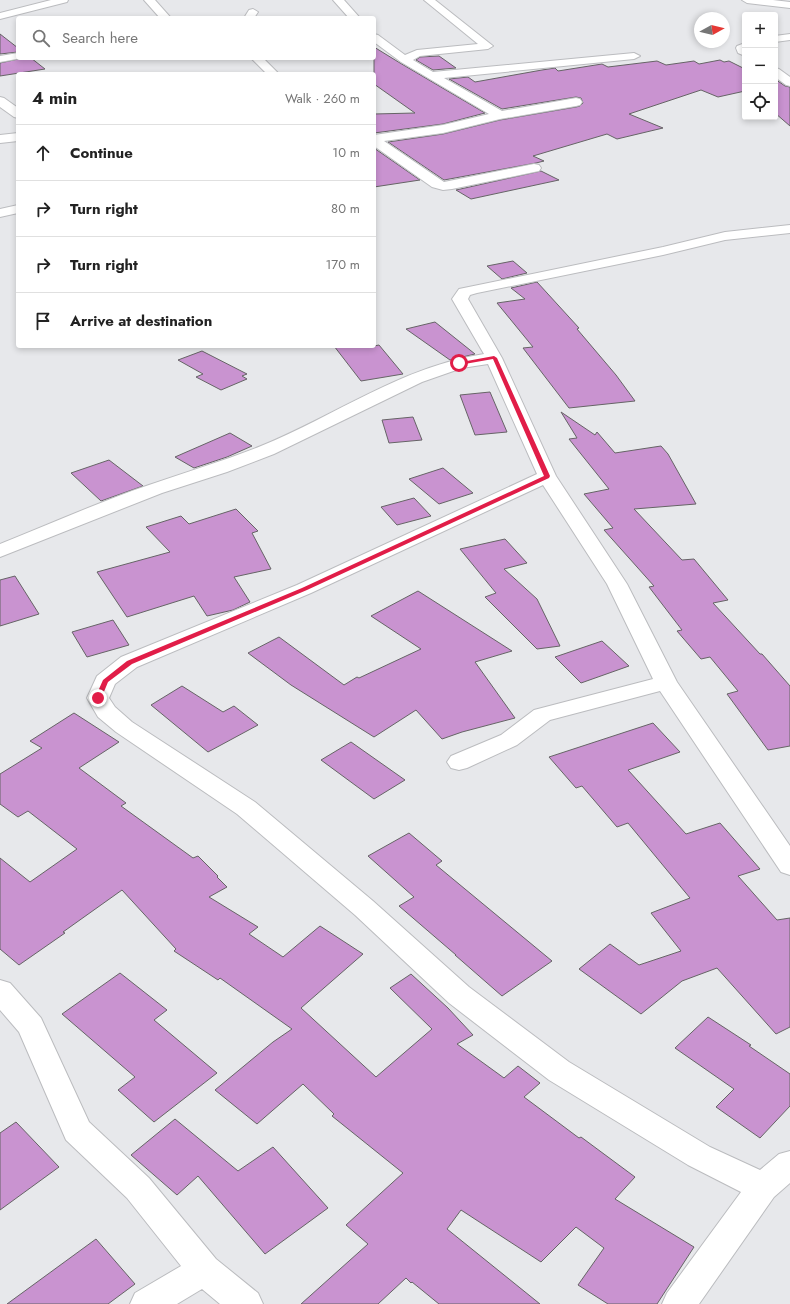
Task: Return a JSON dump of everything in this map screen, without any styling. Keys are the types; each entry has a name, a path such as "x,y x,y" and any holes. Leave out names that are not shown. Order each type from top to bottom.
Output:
{"street":[{"path":"0,16 63,0"},
{"path":"149,0 164,16"},
{"path":"338,0 353,16"},
{"path":"406,60 417,53 488,46 429,0"},
{"path":"746,0 790,4"},
{"path":"746,0 756,12"},
{"path":"376,38 406,60 500,115"},
{"path":"0,59 16,56"},
{"path":"434,75 634,56"},
{"path":"259,60 268,72"},
{"path":"778,73 790,83"},
{"path":"0,101 16,113"},
{"path":"376,140 443,128 500,115 576,102"},
{"path":"0,139 16,137"},
{"path":"376,141 442,186 534,168"},
{"path":"0,214 16,210"},
{"path":"790,229 726,236 663,251 464,292 460,299 494,358 547,476 617,584 666,683 790,866"},
{"path":"0,551 155,489 220,468 268,450 416,378 459,363 494,358"},
{"path":"547,476 304,589 129,662 105,681 98,698 106,712 124,727 246,808 364,908 459,995 558,1071 700,1156 763,1187"},
{"path":"459,762 509,740 542,715 666,683"},
{"path":"0,991 31,1026 77,1131 138,1188 204,1270 246,1304"},
{"path":"679,1304 763,1187 790,1164"},
{"path":"147,1304 204,1270"}],"building":[{"path":"0,34 16,46 16,52 0,54"},
{"path":"376,48 485,113 443,124 376,133 376,114 415,113 376,85 376,72 374,72"},
{"path":"439,56 456,68 433,70 416,60 420,57"},
{"path":"16,60 34,60 45,69 16,72 16,74 0,76 0,63"},
{"path":"720,60 724,62 729,61 742,68 742,92 718,97 701,90 629,114 663,128 617,139 607,134 533,156 544,161 444,180 388,142 443,134 500,120 576,107 583,103 581,98 576,97 502,109 449,79 468,77 475,82 555,68 558,71 602,64 608,67 657,61 666,65 694,61 699,64"},
{"path":"778,81 785,86 790,87 790,126 778,116"},
{"path":"376,149 420,180 376,187"},
{"path":"541,171 559,180 471,199 456,190"},
{"path":"513,261 527,273 502,279 487,266"},
{"path":"537,282 579,328 577,329 616,375 635,401 569,408 523,348 533,347 497,303 525,299 511,288"},
{"path":"435,322 475,354 450,360 406,329"},
{"path":"379,345 403,374 361,381 336,348 376,348 376,346"},
{"path":"202,351 247,374 242,376 247,379 221,390 196,377 203,374 178,360"},
{"path":"490,392 507,432 475,435 460,395"},
{"path":"561,412 595,435 597,432 615,453 661,446 668,454 696,504 634,509 682,560 694,559 728,600 713,603 760,654 762,654 790,686 790,746 768,750 727,694 738,691 710,657 701,659 677,631 682,630 649,587 654,586 604,530 613,528 584,494 609,489 569,439 577,438"},
{"path":"413,417 422,440 389,443 382,420"},
{"path":"230,433 252,446 227,457 194,468 175,457"},
{"path":"109,460 143,486 101,501 71,473"},
{"path":"443,468 473,493 439,504 409,479"},
{"path":"414,498 431,516 397,525 381,507"},
{"path":"236,509 258,531 252,533 271,569 234,577 250,602 233,610 207,616 194,596 127,617 97,572 170,552 146,527 181,516 189,524"},
{"path":"505,539 527,563 504,569 537,599 560,646 537,649 485,597 496,593 460,549"},
{"path":"15,576 39,614 0,626 0,580"},
{"path":"418,591 512,651 475,662 515,718 442,739 416,710 374,737 291,685 248,653 279,637 344,685 357,677 359,678 421,649 371,616"},
{"path":"113,620 129,645 87,657 72,632"},
{"path":"602,641 629,666 581,683 555,657"},
{"path":"182,686 223,712 234,706 258,725 208,752 151,705"},
{"path":"74,713 119,742 79,768 126,803 121,806 193,858 198,856 227,887 209,897 258,927 249,934 283,957 320,926 363,954 301,1008 376,1077 432,1029 390,988 411,974 448,1008 473,1035 457,1044 504,1078 518,1066 540,1083 524,1097 635,1177 615,1199 694,1247 657,1304 608,1304 578,1285 604,1248 576,1227 541,1262 461,1210 447,1229 540,1304 439,1304 406,1278 378,1304 301,1304 368,1244 346,1225 403,1173 332,1116 334,1114 303,1084 257,1124 215,1090 273,1042 292,1029 220,978 218,980 174,951 176,949 122,890 63,932 65,933 19,965 0,949 0,858 30,882 77,849 28,811 18,817 0,804 0,774 42,748 30,741"},
{"path":"653,723 680,752 628,770 686,834 720,823 760,869 738,876 777,920 790,918 790,1027 776,1034 717,968 682,981 641,1014 579,969 610,944 639,965 681,951 651,913 690,898 628,823 617,827 582,786 576,788 549,757"},
{"path":"351,742 405,780 374,799 321,760"},
{"path":"409,833 442,861 436,865 552,961 502,996 399,906 414,897 368,856"},
{"path":"120,973 167,1010 154,1020 217,1073 154,1122 118,1090 135,1077 62,1014"},
{"path":"708,1017 751,1045 749,1046 790,1074 790,1106 760,1138 716,1107 734,1089 675,1048"},
{"path":"175,1119 238,1171 273,1147 328,1208 265,1254 198,1176 177,1195 131,1155"},
{"path":"16,1122 59,1167 0,1210 0,1133"},
{"path":"96,1239 135,1284 108,1304 7,1304"}],"route":[{"path":"98,698 105,681 129,662 197,635 304,589 547,476 494,358 459,363"}]}
